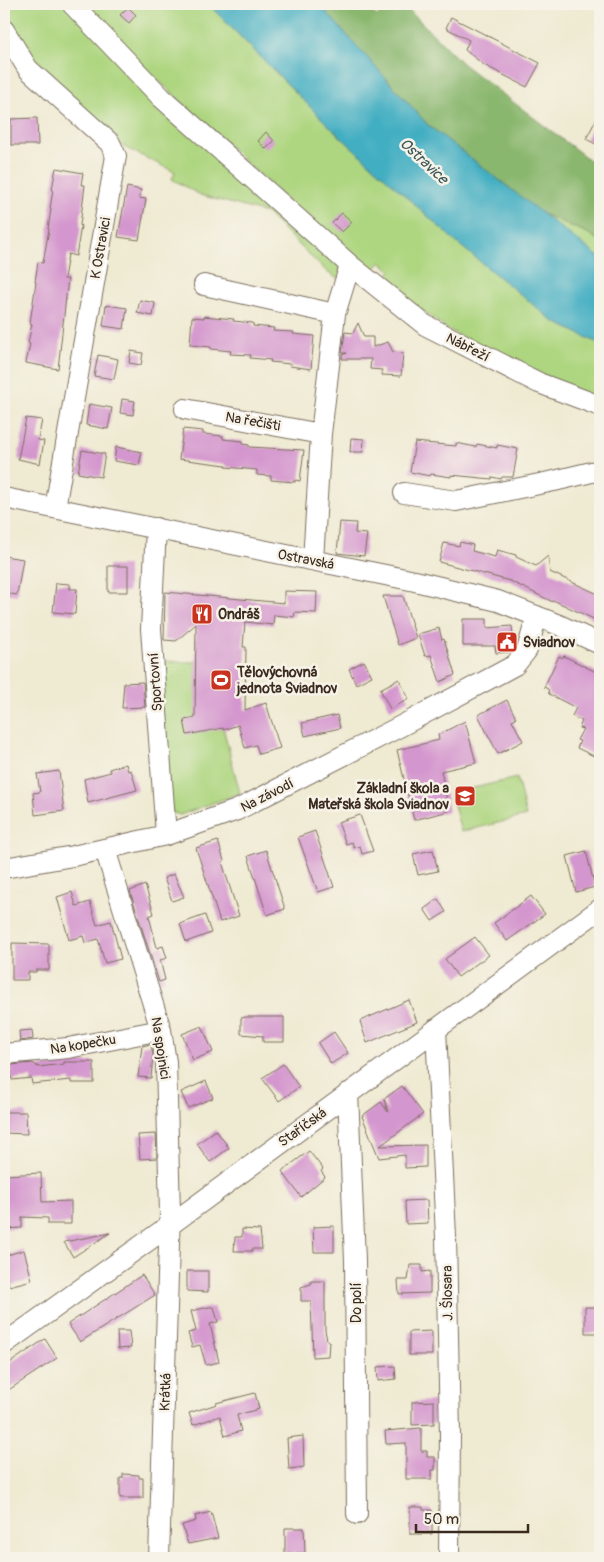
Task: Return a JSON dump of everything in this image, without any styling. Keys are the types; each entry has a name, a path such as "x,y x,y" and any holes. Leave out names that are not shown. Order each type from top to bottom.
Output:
{"street":[{"name":"Nábřeží","path":"72,4 162,98 350,265 425,325 538,382 600,406"},
{"name":"K Ostravici","path":"4,30 28,69 110,143 116,156 55,508"},
{"path":"313,560 321,434 335,314 350,265"},
{"path":"204,285 335,314"},
{"name":"Na řečišti","path":"185,409 321,434"},
{"path":"404,494 456,501 600,470"},
{"name":"Ostravská","path":"4,498 415,581 498,601 600,644"},
{"name":"Sportovní","path":"156,528 151,629 166,835"},
{"name":"Na závodí","path":"4,868 105,849 166,835 237,810 515,666 527,650 537,616"},
{"name":"Na spojnici","path":"105,849 161,1030 166,1062 170,1225"},
{"name":"Staříčská","path":"4,1344 170,1225 600,909"},
{"name":"J. Šlosara","path":"436,1029 446,1266 450,1434 449,1558"},
{"name":"Na kopečku","path":"4,1054 68,1048 161,1030"},
{"name":"Do polí","path":"348,1093 355,1260 357,1514"},
{"name":"Krátká","path":"158,1558 170,1225"}],"green space":[{"path":"4,4 67,4 343,265 338,279 327,272 266,213 200,195 172,179 175,172 122,146 31,63 4,19"},
{"path":"81,4 208,4 333,130 553,321 600,344 600,402 448,330 382,280 391,271 381,262 372,271 337,247 109,34"},
{"path":"319,4 358,4 377,16 395,4 403,4 463,64 600,168 600,241 590,234 541,213 428,125"},
{"path":"541,213 590,234 600,242 600,258"},
{"path":"157,661 196,662 218,708 240,793 180,815 171,812"},
{"path":"517,778 526,816 461,832 451,793"}],"water":[{"name":"Ostravice","path":"208,4 319,4 428,125 600,258 600,344 553,321 457,243 333,130"}],"building":[{"path":"128,7 136,15 129,23 120,15"},
{"path":"451,17 540,63 527,87 484,65 465,50 469,40 446,28"},
{"path":"600,112 600,146 586,139"},
{"path":"37,118 38,145 11,145 11,119"},
{"path":"266,132 274,141 266,149 258,141"},
{"path":"56,168 83,173 81,185 85,185 76,256 68,254 64,279 68,279 58,369 26,363 30,344 28,343 32,324 30,323 38,262 43,263"},
{"path":"127,187 141,190 139,198 146,199 139,240 118,237"},
{"path":"342,213 352,222 342,232 332,223"},
{"path":"140,300 155,303 153,316 137,313"},
{"path":"106,305 127,308 124,329 103,326"},
{"path":"204,316 253,323 253,326 274,328 273,331 294,332 293,334 314,336 311,369 290,366 291,364 270,362 271,360 250,358 251,355 230,354 231,351 211,349 211,347 190,345 192,317 204,318"},
{"path":"358,323 364,337 373,337 373,347 388,342 393,352 403,353 401,376 382,375 382,370 370,369 371,359 342,359 342,355 347,353 342,353 345,332 353,333"},
{"path":"131,351 143,353 141,365 129,363"},
{"path":"98,355 118,359 114,379 94,376"},
{"path":"122,399 135,401 133,415 120,413"},
{"path":"89,404 112,408 108,429 86,425"},
{"path":"26,418 42,420 38,440 44,441 40,464 18,459"},
{"path":"183,429 223,436 223,439 243,441 242,444 249,445 249,447 304,450 300,481 271,480 271,476 257,475 257,470 179,459"},
{"path":"351,438 364,439 363,452 350,452"},
{"path":"415,442 456,446 456,443 476,447 477,444 497,448 497,445 518,449 513,477 502,477 501,479 492,477 492,479 431,474 430,476 410,472"},
{"path":"116,447 142,452 139,465 114,461"},
{"path":"82,450 105,454 101,477 78,473"},
{"path":"340,522 356,523 355,533 367,534 364,556 337,553"},
{"path":"460,542 473,545 472,551 495,557 497,550 516,555 516,557 536,566 548,556 550,572 600,595 600,622 510,581 439,562 444,543 459,546"},
{"path":"4,556 23,559 17,595 4,593"},
{"path":"108,566 128,566 128,592 108,592"},
{"path":"56,583 70,584 70,589 77,589 75,614 53,612"},
{"path":"284,591 317,592 316,613 295,612 294,617 274,615 273,625 245,622 243,647 246,647 245,710 266,703 280,748 259,754 256,745 245,748 238,725 223,730 223,728 187,735 184,720 195,718 196,624 176,641 164,640 165,592 284,603"},
{"path":"383,596 403,596 416,638 398,645"},
{"path":"463,619 487,619 487,628 512,626 514,647 511,652 496,653 495,646 463,646"},
{"path":"439,628 455,675 440,682 431,655 425,656 418,634"},
{"path":"559,656 562,658 564,656 600,674 600,759 577,748 580,741 577,740 583,729 579,728 582,721 572,716 576,708 549,694 548,689 544,687"},
{"path":"364,661 372,676 356,684 349,669"},
{"path":"399,679 409,699 390,709 380,689"},
{"path":"143,682 145,707 122,708 124,683"},
{"path":"507,700 516,718 512,720 523,741 498,754 478,715"},
{"path":"337,715 340,728 305,736 302,723"},
{"path":"465,721 476,763 441,771 449,811 414,820 397,750 439,740 438,735"},
{"path":"126,764 128,771 131,770 137,790 88,803 84,779 111,772 109,769"},
{"path":"59,771 64,811 35,815 33,793 40,792 37,774"},
{"path":"360,815 373,851 362,854 360,846 354,848 352,842 346,844 338,822"},
{"path":"315,831 334,887 318,892 298,837"},
{"path":"218,841 224,861 222,862 239,916 220,922 196,848"},
{"path":"266,850 285,909 267,915 248,856"},
{"path":"433,850 438,871 418,875 413,854"},
{"path":"586,851 595,887 576,892 567,856"},
{"path":"174,874 184,897 172,901 164,878"},
{"path":"145,885 154,914 149,916 157,948 163,946 167,958 160,960 165,980 159,982 130,891"},
{"path":"72,892 76,906 90,902 97,925 111,921 121,959 105,963 98,939 85,943 83,936 69,940 57,897"},
{"path":"531,896 545,914 507,941 494,923"},
{"path":"438,899 446,912 432,921 424,909"},
{"path":"205,915 211,933 186,942 180,924"},
{"path":"475,937 489,955 458,977 445,959"},
{"path":"12,943 49,944 49,970 28,972 28,980 12,980"},
{"path":"409,1000 417,1022 367,1043 360,1021"},
{"path":"284,1017 284,1042 263,1042 263,1036 241,1034 241,1018"},
{"path":"202,1026 213,1052 193,1060 182,1034"},
{"path":"32,1030 33,1039 20,1041 19,1031"},
{"path":"334,1032 348,1053 331,1064 318,1043"},
{"path":"151,1044 153,1056 151,1078 138,1077 142,1046"},
{"path":"64,1062 94,1062 94,1083 71,1083 71,1080 32,1084 31,1078 12,1080 10,1065 33,1063 38,1067 64,1064"},
{"path":"283,1064 299,1087 279,1101 262,1078"},
{"path":"206,1081 213,1098 188,1108 181,1092"},
{"path":"402,1086 423,1114 380,1146 426,1145 426,1167 405,1168 405,1155 379,1158 362,1116 381,1102 388,1112 384,1099"},
{"path":"4,1112 26,1112 27,1134 4,1133"},
{"path":"216,1130 229,1148 210,1162 197,1144"},
{"path":"156,1134 157,1158 140,1159 138,1135"},
{"path":"309,1151 323,1169 321,1171 325,1177 301,1197 282,1171"},
{"path":"41,1173 42,1202 71,1201 71,1224 48,1224 48,1218 22,1217 22,1228 4,1229 4,1175"},
{"path":"427,1200 428,1223 406,1224 405,1201"},
{"path":"334,1226 334,1252 314,1252 313,1227"},
{"path":"242,1229 260,1230 262,1249 234,1251 235,1237 242,1237"},
{"path":"110,1233 73,1257 64,1242"},
{"path":"24,1250 32,1280 9,1286 4,1267 4,1256"},
{"path":"410,1265 422,1265 422,1272 430,1271 430,1293 399,1294 398,1280 408,1280"},
{"path":"187,1271 208,1271 208,1292 187,1291"},
{"path":"142,1275 155,1295 80,1342 68,1324"},
{"path":"311,1281 325,1281 325,1330 329,1342 328,1356 313,1357 311,1301 301,1301 301,1287 311,1284"},
{"path":"214,1307 218,1322 210,1324 219,1362 206,1365 200,1345 192,1347 188,1333 196,1331 191,1311"},
{"path":"585,1307 600,1307 600,1333 585,1333"},
{"path":"117,1331 129,1331 131,1348 118,1349"},
{"path":"432,1331 432,1355 409,1355 409,1332"},
{"path":"45,1339 57,1358 4,1393 4,1367"},
{"path":"395,1366 396,1379 378,1381 377,1367"},
{"path":"255,1393 259,1409 237,1415 241,1431 225,1436 220,1416 193,1425 189,1413 216,1403"},
{"path":"434,1401 434,1424 412,1425 412,1402"},
{"path":"421,1428 421,1451 427,1451 427,1457 435,1457 435,1470 432,1470 432,1479 406,1479 406,1443 386,1444 385,1431"},
{"path":"303,1436 304,1467 289,1469 287,1438"},
{"path":"123,1474 139,1475 139,1478 143,1478 143,1498 120,1498 120,1478 123,1478"},
{"path":"410,1507 423,1507 423,1510 432,1510 432,1534 410,1534"},
{"path":"211,1512 218,1538 188,1544 182,1525 196,1521 195,1516"},
{"path":"285,1528 304,1528 305,1553 285,1553"}],"place":[{"name":"Ondráš","path":"202,614"},
{"name":"Sviadnov","path":"507,642"},
{"name":"Tělovýchovná jednota Sviadnov","path":"221,680"},
{"name":"Základní škola a Mateřská škola Sviadnov","path":"465,796"}]}
